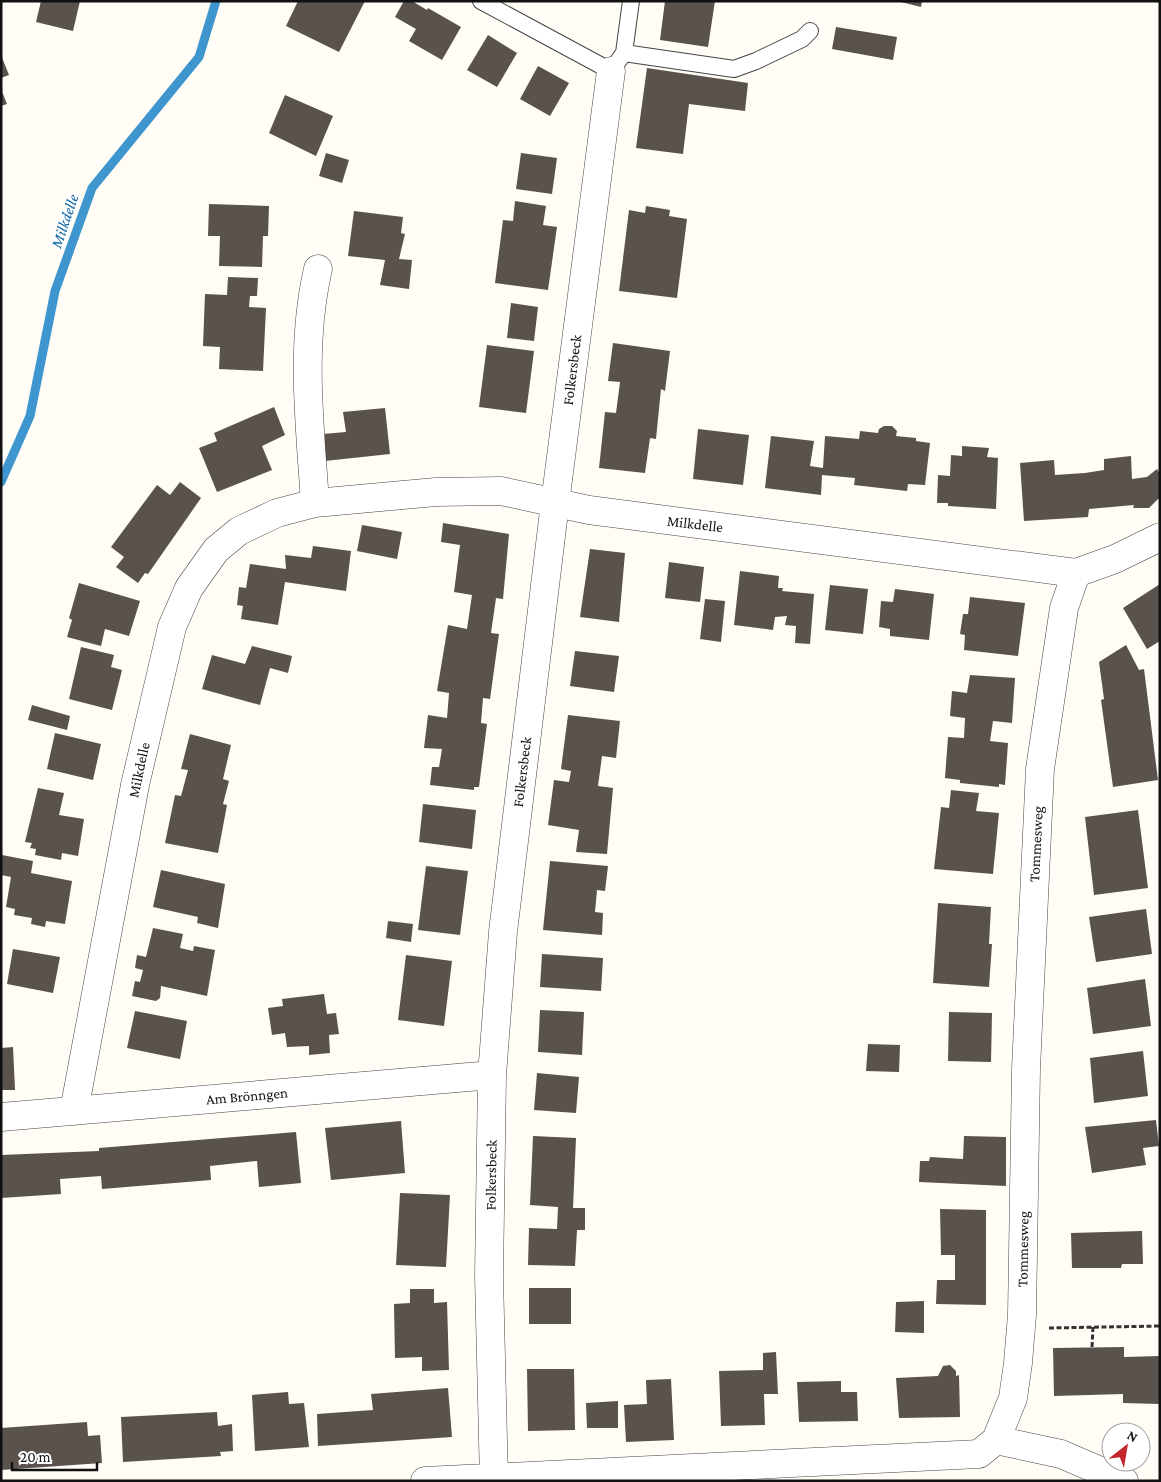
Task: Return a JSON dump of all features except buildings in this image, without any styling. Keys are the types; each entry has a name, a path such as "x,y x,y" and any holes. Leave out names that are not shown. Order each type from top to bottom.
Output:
{"street":[{"name":"Folkersbeck","path":"493,1478 489,1286 492,1075 503,932 555,503 618,62"},
{"path":"315,503 306,376 311,302 318,269"},
{"name":"Milkdelle","path":"74,1111 135,785 172,627 189,588 216,550 246,527 277,513 315,503 436,492 501,492 589,510 1076,574"},
{"path":"1076,574 1115,559 1160,537"},
{"name":"Tommesweg","path":"996,1440 1013,1398 1021,1328 1026,1069 1040,769 1064,608 1076,574"},
{"name":"Am Brönngen","path":"1,1117 492,1075"},
{"path":"425,1481 979,1454 996,1440 1061,1454 1124,1481"}],"lane":[{"path":"481,1 618,62 734,68 756,61 802,39 810,31"},
{"name":"Folkersbeck","path":"618,62 631,1"}],"path":[{"path":"1092,1347 1093,1326"},
{"path":"1021,1328 1160,1326"}],"waterway":[{"name":"Milkdelle","path":"1,482 30,416 55,291 92,188 199,57 216,1"}]}
